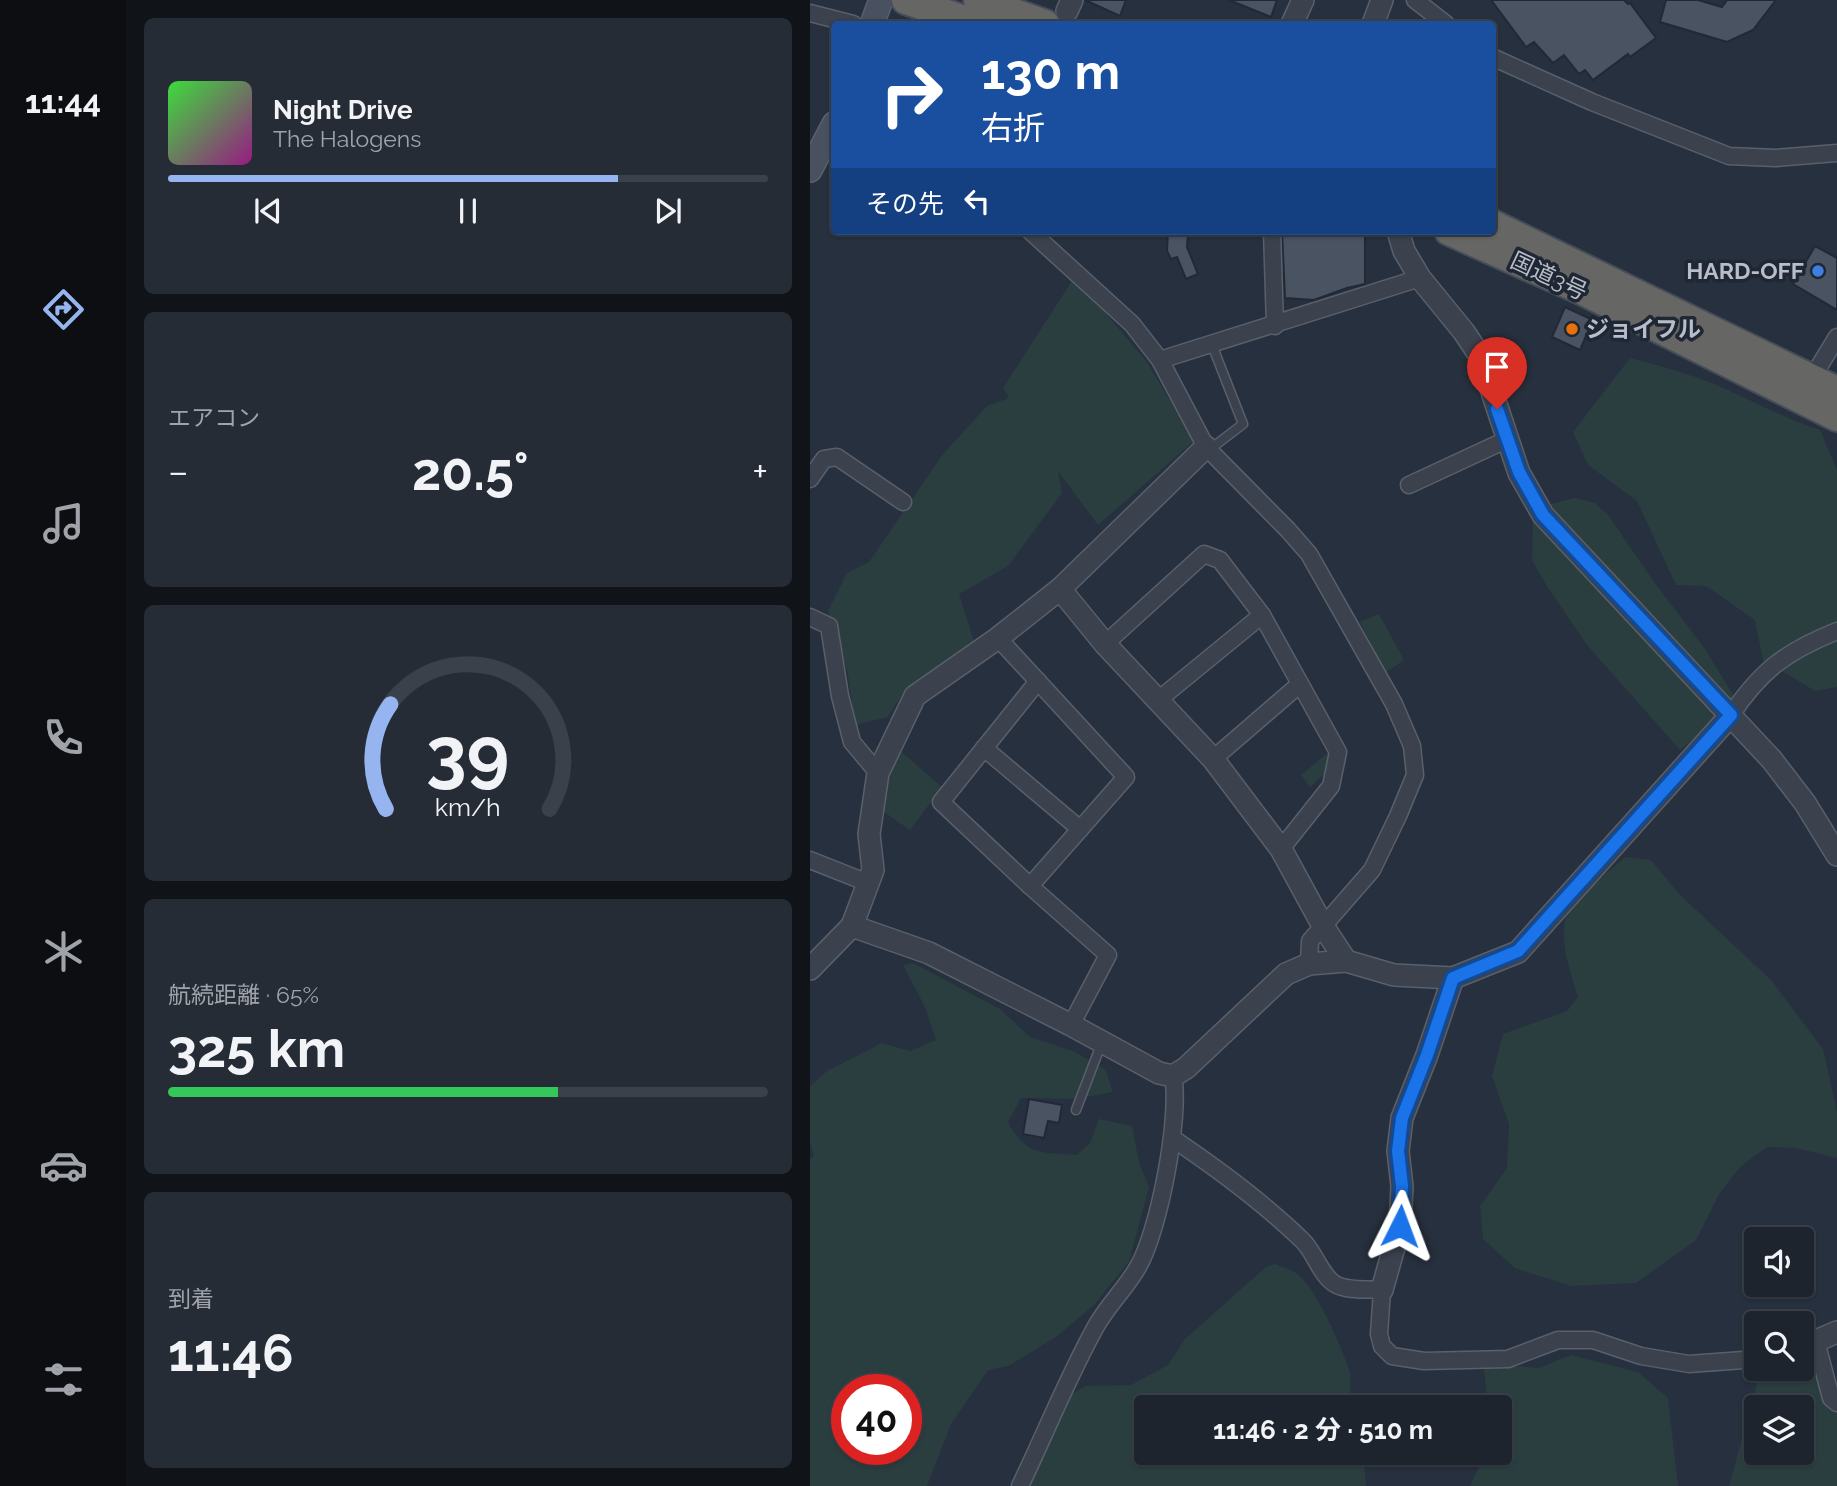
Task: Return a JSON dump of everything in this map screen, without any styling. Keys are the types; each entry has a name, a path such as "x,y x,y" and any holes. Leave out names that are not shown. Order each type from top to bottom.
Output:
{"highway":[{"path":"906,0 967,21"},
{"path":"978,0 1061,12"},
{"name":"国道3号","path":"1496,226 1824,384"},
{"name":"国道3号","path":"1458,235 1581,290 1837,417"}],"main road":[{"path":"873,21 881,0"},
{"path":"810,170 831,130"}],"street":[{"path":"1293,21 1303,0"},
{"path":"1374,21 1382,0"},
{"path":"1415,0 1442,21"},
{"path":"810,13 841,21"},
{"path":"1496,59 1604,107 1729,156 1776,159 1837,153"},
{"path":"1034,235 1132,324 1160,360 1208,449 1309,554 1394,704 1412,746 1415,775 1388,838 1372,870 1310,941 1309,964"},
{"path":"1272,235 1275,326"},
{"path":"1399,235 1404,251 1420,278 1480,356 1519,472 1543,515 1772,760 1805,803 1837,855"},
{"path":"1160,360 1275,326 1420,278"},
{"path":"1824,384 1837,337"},
{"path":"1410,485 1508,439"},
{"path":"810,969 852,926 873,870 869,834 878,773 915,696 998,638 1060,589 1208,449"},
{"path":"810,479 824,459 837,457 903,502"},
{"path":"1105,644 1204,554 1220,560 1262,615 1338,752 1331,786 1281,849"},
{"path":"1060,589 1105,644 1212,759 1281,849 1323,926 1346,961"},
{"path":"1157,701 1262,615"},
{"path":"810,617 829,626 840,696 851,743 878,773"},
{"path":"852,926 929,953 1159,1073 1173,1076 1186,1068 1286,974 1309,964 1346,961 1394,975 1453,978 1518,951 1731,715 1769,668 1808,642 1837,631"},
{"path":"998,638 1126,777 1030,887"},
{"path":"1038,681 941,802 1030,887 1108,955 1071,1025"},
{"path":"1212,759 1300,684"},
{"path":"984,748 1080,829"},
{"path":"810,860 868,883"},
{"path":"1453,978 1402,1118 1398,1151 1402,1186 1400,1226 1382,1290 1379,1334 1382,1346 1392,1356 1424,1361 1508,1360 1558,1340 1593,1340 1641,1356 1689,1364 1744,1360"},
{"path":"1020,1486 1096,1326 1139,1266 1158,1215 1172,1138 1176,1090 1173,1076"},
{"path":"1172,1138 1224,1173 1304,1242 1317,1258 1327,1278 1337,1286 1382,1290"},
{"path":"1814,1341 1837,1332"},
{"path":"1814,1356 1831,1398 1837,1402"}],"lane":[{"path":"1208,449 1243,424 1212,345"},
{"path":"1076,1110 1102,1042"}],"green space":[{"path":"1072,281 1102,309 1147,362 1194,441 1098,525 1058,471 1062,493 1008,566 959,594 974,641 906,688 888,717 855,725 848,674 828,611 847,573 869,562 943,454 987,406 1009,398 1003,388"},
{"path":"1630,358 1708,382 1820,430 1837,470 1837,687 1815,691 1763,660 1755,620 1706,586 1676,585 1637,501 1588,465 1573,432"},
{"path":"1575,498 1595,503 1608,515 1705,649 1738,703 1680,750 1587,645 1532,560 1533,519 1547,505"},
{"path":"1379,614 1404,660 1385,673 1360,622"},
{"path":"899,750 942,787 910,830 880,809"},
{"path":"1330,751 1331,768 1310,787 1301,775"},
{"path":"1625,857 1651,860 1680,895 1771,980 1823,1049 1837,1112 1837,1158 1796,1148 1767,1147 1740,1167 1719,1194 1696,1240 1636,1283 1571,1286 1515,1268 1483,1239 1480,1206 1507,1168 1509,1124 1492,1076 1503,1034 1567,1011 1578,997 1569,968 1564,924 1567,916 1586,893"},
{"path":"913,963 1000,1009 1030,1037 1073,1051 1105,1069 1113,1092 1074,1099 1021,1098 1008,1122 1022,1142 1029,1147 1044,1152 1077,1155 1090,1143 1099,1119 1132,1126 1139,1163 1149,1187 1129,1262 1094,1305 1056,1337 1008,1366 988,1370 951,1424 927,1486 810,1486 810,1158 814,1157 810,1142 810,1086 827,1071 882,1043 910,1051 936,1040 925,1007 903,965"},
{"path":"1275,1264 1289,1269 1311,1290 1334,1332 1349,1369 1350,1395 1134,1395 1134,1465 1364,1465 1366,1486 1021,1486 1070,1395 1086,1386 1131,1385 1168,1365 1185,1339 1266,1267"},
{"path":"1571,1355 1638,1372 1668,1398 1678,1486 1470,1486 1480,1465 1512,1465 1512,1395 1487,1395 1484,1369 1511,1366 1539,1368"},
{"path":"1814,1370 1837,1398 1837,1486 1729,1486 1744,1431 1744,1465 1814,1465 1814,1395 1754,1395 1758,1381 1814,1381"}],"building":[{"path":"1085,0 1126,0 1120,16"},
{"path":"1229,0 1277,0 1271,17"},
{"path":"1491,0 1624,0 1630,3 1656,38 1630,57 1628,54 1593,80 1585,70 1579,74 1564,55 1553,63 1534,42 1526,47"},
{"path":"1666,0 1698,0 1722,7 1727,0 1776,0 1753,30 1727,42 1660,22"},
{"path":"1168,235 1188,235 1187,247 1198,274 1186,279 1177,257 1171,259 1167,251"},
{"path":"1282,235 1365,235 1365,284 1314,300 1285,298"},
{"name":"HARD-OFF","path":"1815,246 1837,258 1837,310 1793,284"},
{"name":"ジョイフル","path":"1565,307 1593,320 1580,350 1552,337"},
{"path":"1029,1099 1062,1105 1059,1123 1048,1121 1044,1138 1023,1134"}],"place":[{"name":"HARD-OFF","path":"1818,271"},
{"name":"ジョイフル","path":"1572,329"}],"route":[{"path":"1400,1226 1402,1186 1398,1151 1402,1118 1453,978 1518,951 1731,715 1543,515 1519,472 1497,409"}]}
